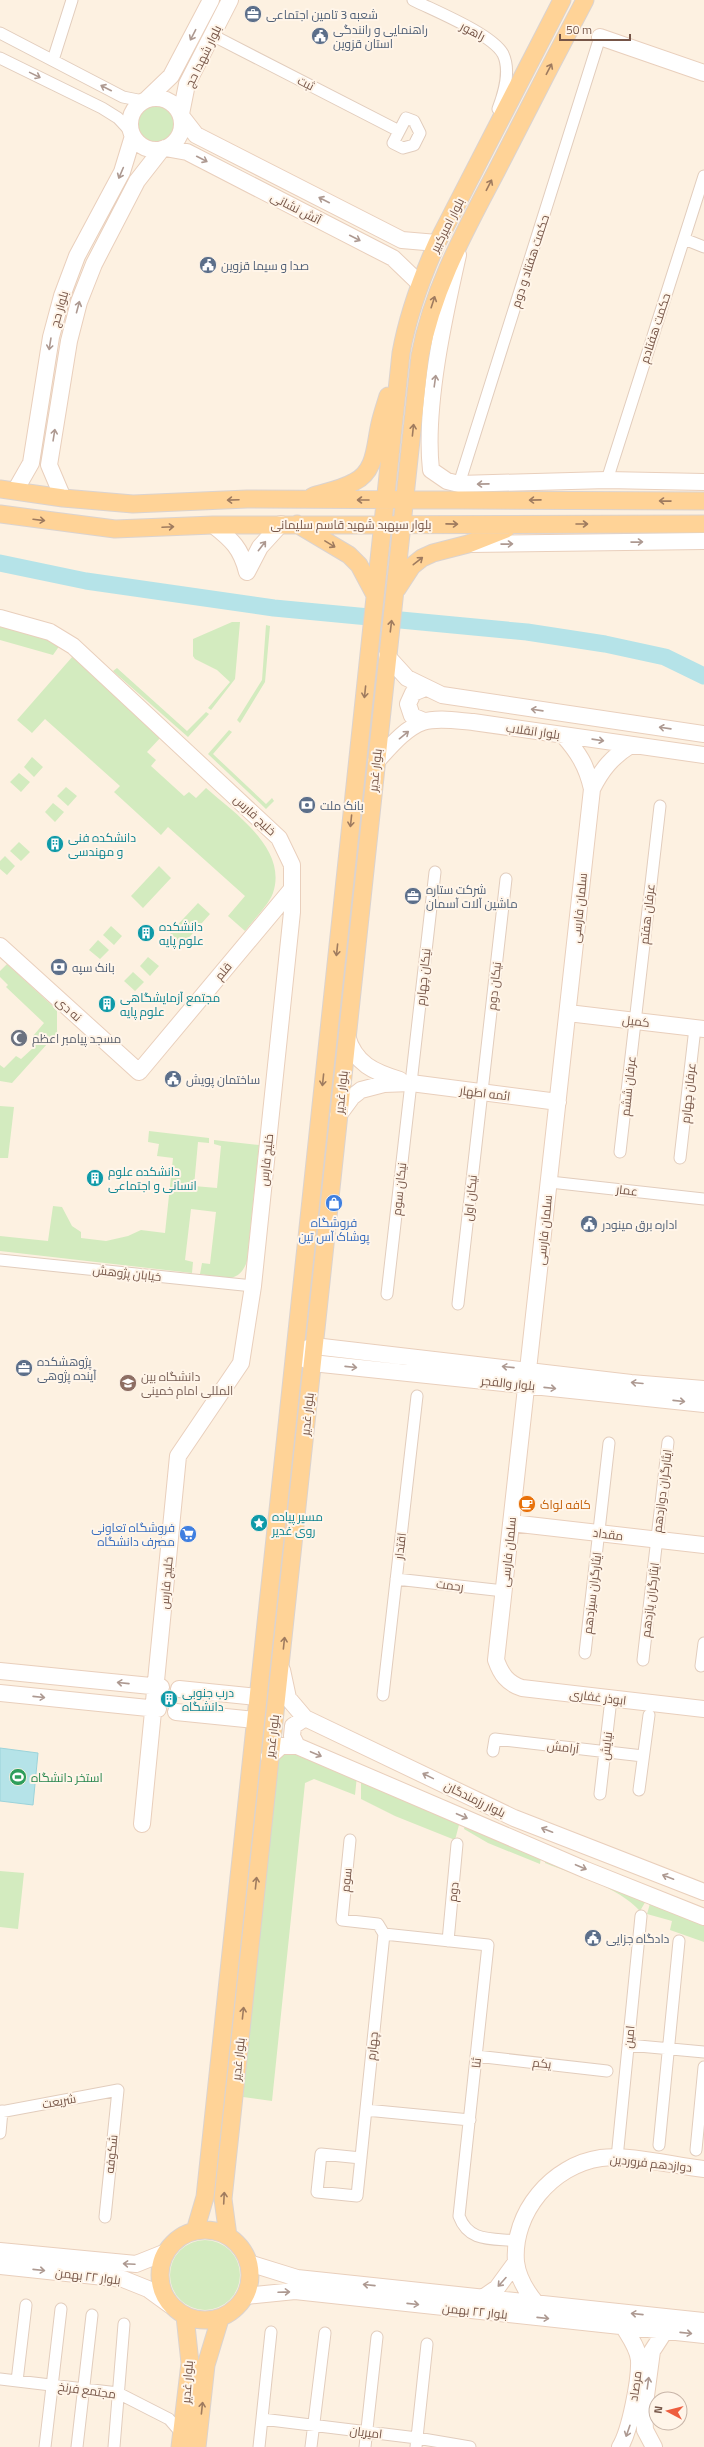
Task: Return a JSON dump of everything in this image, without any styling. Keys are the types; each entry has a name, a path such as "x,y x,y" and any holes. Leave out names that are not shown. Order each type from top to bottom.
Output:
{"main road":[{"name":"بلوار شهدا حج","path":"145,100 172,76 211,0"},
{"name":"بلوار شهدا حج","path":"182,116 187,84 230,0"},
{"name":"بلوار امیرکبیر","path":"382,523 401,353 408,318 419,283 437,243 562,0"},
{"name":"بلوار امیرکبیر","path":"402,524 420,356 426,323 437,290 463,235 585,0"},
{"path":"600,38 704,72"},
{"path":"157,97 167,99 176,106 182,116 182,127 179,136 173,144 164,149 146,148 132,134 132,115 145,100 157,97"},
{"name":"آتش نشانی","path":"182,116 196,135 402,240 437,243"},
{"name":"بلوار حج","path":"7,490 31,463 51,337 62,296 78,256 122,172 132,134"},
{"name":"آتش نشانی","path":"164,149 187,152 393,258 419,283"},
{"name":"بلوار حج","path":"49,466 69,340 79,302 94,264 137,181 164,149"},
{"path":"332,226 341,209"},
{"name":"بلوار امیرکبیر","path":"453,483 431,470 429,454 431,412 452,286 463,235"},
{"path":"299,501 354,483 363,477 374,458 379,427 401,353"},
{"path":"31,463 33,471 36,475 40,476 45,474 49,466"},
{"path":"49,466 63,498"},
{"path":"388,468 389,480 396,485 404,483 409,468"},
{"path":"453,483 607,480 704,482"},
{"name":"بلوار سپهبد شهید قاسم سلیمانی","path":"7,490 63,498 133,504 247,499 299,501 602,499 704,502"},
{"path":"94,526 103,517 103,512 97,501"},
{"path":"131,530 128,513 133,504"},
{"name":"بلوار سپهبد شهید قاسم سلیمانی","path":"0,514 131,530 212,525 382,523 514,526 704,524"},
{"name":"بلوار غدیر","path":"195,2231 205,2197 257,1697 380,556 382,523"},
{"path":"212,525 230,538 243,555 247,572 260,547 289,524 349,555 359,565 375,595"},
{"name":"بلوار غدیر","path":"228,2236 223,2199 269,1757 281,1665 338,1116 402,524"},
{"path":"395,594 412,566 422,558 433,553 468,544 514,526"},
{"path":"468,544 704,541"},
{"path":"380,556 382,551 387,549 396,551 399,558"},
{"name":"خلیج فارس","path":"0,618 50,632 73,646 279,838 292,865 292,912 253,1286 241,1364 178,1456 159,1687 142,1824"},
{"name":"بلوار انقلاب","path":"387,656 407,678 424,688 442,695 476,702 704,734"},
{"path":"424,688 413,693 408,704 412,716 424,721"},
{"path":"376,762 406,732 424,721"},
{"name":"بلوار انقلاب","path":"424,721 473,722 704,755"},
{"name":"سلمان فارسی","path":"563,735 577,750 587,769 592,788"},
{"name":"سلمان فارسی","path":"500,1671 496,1660 550,1182 592,788 600,772 612,757 630,745"},
{"name":"قلم","path":"139,1072 292,889"},
{"name":"نه دی","path":"0,946 139,1072"},
{"name":"کمیل","path":"568,1013 700,1028"},
{"name":"ائمه اطهار","path":"347,1036 353,1052 363,1065 373,1071 411,1083"},
{"name":"ائمه اطهار","path":"338,1116 352,1097 361,1090 384,1084 411,1083 558,1102"},
{"path":"294,1353 314,1346"},
{"name":"بلوار والفجر","path":"314,1346 704,1404"},
{"path":"294,1353 312,1363"},
{"name":"بلوار والفجر","path":"312,1363 704,1389"},
{"name":"مقداد","path":"512,1523 704,1545"},
{"name":"بلوار رزمندگان","path":"281,1665 288,1698 305,1718 514,1818 704,1892"},
{"path":"0,1671 159,1687"},
{"name":"ابوذر غفاری","path":"500,1671 513,1685 522,1688 704,1709"},
{"path":"179,1689 257,1697"},
{"path":"0,1693 156,1709"},
{"path":"176,1712 255,1720"},
{"path":"269,1757 281,1746 297,1746 292,1736 293,1726 300,1719 305,1718"},
{"name":"بلوار رزمندگان","path":"297,1746 586,1870 704,1917"},
{"path":"222,2038 240,2040"},
{"name":"دوازدهم فروردین","path":"516,2262 518,2241 524,2216 538,2194 558,2176 581,2164 600,2158 617,2158 704,2169"},
{"path":"212,2230 228,2236 241,2248 249,2263 250,2280 245,2296 235,2310 220,2319 202,2321 184,2316 170,2305 160,2279 166,2252 178,2238 195,2231 212,2230"},
{"name":"بلوار ۲۲ بهمن","path":"0,2252 136,2264 166,2252"},
{"path":"484,2298 500,2284 516,2262"},
{"path":"516,2262 519,2277 536,2303"},
{"name":"بلوار ۲۲ بهمن","path":"249,2263 297,2278 704,2321"},
{"name":"بلوار ۲۲ بهمن","path":"0,2266 123,2280 148,2289 170,2305"},
{"name":"بلوار ۲۲ بهمن","path":"245,2296 295,2292 704,2335"},
{"name":"بلوار غدیر","path":"181,2440 190,2363 184,2316"},
{"name":"بلوار غدیر","path":"197,2447 206,2365 220,2319"},
{"name":"مرصاد","path":"623,2326 635,2348 639,2360 639,2403 645,2430 654,2447"},
{"name":"مرصاد","path":"620,2447 630,2428 639,2403 652,2351 665,2331"}],"street":[{"path":"53,60 72,0"},
{"name":"راهور","path":"414,0 490,40 503,55 507,72 503,96 484,151"},
{"path":"0,33 124,97 145,100"},
{"name":"ثبت","path":"212,35 399,131"},
{"name":"حکمت هفتاد و دوم","path":"453,483 600,38"},
{"path":"0,58 102,108 118,118 132,134"},
{"name":"حکمت هفتادم","path":"607,480 704,176"},
{"path":"684,239 704,247"},
{"name":"عرفان هفتم","path":"635,1021 660,806"},
{"name":"نیکان چهارم","path":"411,1083 435,872"},
{"name":"نیکان دوم","path":"482,1092 506,879"},
{"name":"عرفان ششم","path":"620,1152 635,1021"},
{"name":"عرفان چهارم","path":"680,1158 700,1028"},
{"name":"نیکان سوم","path":"387,1294 411,1083"},
{"name":"نیکان اول","path":"458,1304 482,1092"},
{"name":"عمار","path":"550,1182 704,1199"},
{"name":"خیابان پژوهش","path":"0,1260 253,1286"},
{"name":"اقتدار","path":"383,1695 417,1396"},
{"name":"ایثارگران سیزدهم","path":"585,1653 609,1442"},
{"name":"ایثارگران دوازدهم","path":"657,1540 668,1442"},
{"name":"ایثارگران یازدهم","path":"643,1660 657,1540"},
{"name":"رحمت","path":"396,1579 504,1591"},
{"path":"701,1666 704,1643"},
{"name":"نیایش","path":"600,1794 611,1699"},
{"path":"639,1790 649,1715"},
{"name":"آرامش","path":"493,1751 495,1739 643,1756"},
{"name":"سوم","path":"350,1840 342,1920 378,1924 384,1934"},
{"name":"دوم","path":"448,1941 458,1844"},
{"name":"امین","path":"617,2158 641,1916"},
{"name":"ثنا","path":"384,1934 488,1945 459,2216 463,2228 473,2236 518,2241"},
{"name":"چهارم","path":"361,2158 321,2154 317,2192 357,2196 361,2158 366,2110 384,1934"},
{"path":"659,2145 679,1941"},
{"path":"628,2045 704,2052"},
{"name":"یکم","path":"476,2056 607,2071"},
{"path":"696,2150 704,2066"},
{"name":"شریعت","path":"1,2112 118,2090"},
{"name":"شکوفه","path":"104,2217 118,2090"},
{"path":"366,2110 470,2120"},
{"path":"0,2133 1,2112"},
{"path":"17,2381 26,2306"},
{"path":"45,2447 61,2309"},
{"path":"77,2447 92,2315"},
{"path":"114,2447 124,2324"},
{"path":"259,2447 271,2332"},
{"path":"311,2447 325,2333"},
{"path":"365,2447 378,2337"},
{"path":"417,2443 427,2344"},
{"name":"مجتمع فرنخ","path":"0,2379 118,2393 144,2404 169,2419 181,2440"},
{"path":"169,2419 185,2410"},
{"name":"امیریان","path":"262,2419 367,2432 417,2443 470,2447"}],"green space":[{"path":"156,101 169,105 175,111 179,124 175,137 169,143 156,147 143,143 137,137 133,124 137,111 143,105"},
{"path":"232,622 240,622 235,679 211,710 208,708 230,682 217,670 195,659 193,656 193,639"},
{"path":"0,625 50,640 60,645 53,655 0,640"},
{"path":"266,625 270,626 265,682 240,723 237,720 262,680"},
{"path":"73,656 162,736 147,752 156,760 151,766 184,796 189,792 196,798 206,788 243,820 256,833 266,847 273,861 276,877 273,893 264,908 245,931 228,916 245,896 168,827 161,835 114,792 120,786 45,719 32,733 17,720"},
{"path":"117,668 187,731 206,712 209,714 188,737 113,671"},
{"path":"229,730 232,732 213,754 266,804 272,798 274,801 266,809 208,754"},
{"path":"32,757 43,767 34,777 24,767"},
{"path":"19,773 30,782 21,792 10,782"},
{"path":"66,787 77,796 68,806 57,796"},
{"path":"53,803 64,812 55,822 45,812"},
{"path":"19,842 30,852 21,861 10,851"},
{"path":"5,856 15,866 7,875 0,869 0,861"},
{"path":"159,866 171,878 143,908 131,896"},
{"path":"198,903 210,914 183,944 170,933"},
{"path":"111,926 122,936 114,945 103,935"},
{"path":"98,940 109,950 100,959 89,950"},
{"path":"148,957 159,966 150,976 140,966"},
{"path":"7,964 57,1010 57,1033 12,1083 0,1081 0,1065 4,1068 16,1056 21,1059 33,1048 37,1040 33,1036 44,1023 6,987 8,985 0,977 0,971"},
{"path":"133,972 144,982 135,991 124,981"},
{"path":"0,1106 14,1107 8,1158 0,1158"},
{"path":"149,1131 209,1138 209,1143 198,1142 194,1186 217,1188 221,1146 214,1144 214,1140 259,1145 247,1261 244,1269 239,1274 234,1277 222,1278 200,1274 202,1263 210,1264 216,1212 191,1209 185,1260 193,1262 192,1273 0,1251 0,1236 48,1241 53,1206 62,1207 72,1226 81,1232 81,1238 106,1241 128,1236 141,1230 165,1233 173,1158 157,1156 159,1144 148,1142"},
{"path":"290,1747 357,1776 355,1795 314,1779 305,1783 272,2101 243,2097 278,1758"},
{"path":"361,1779 460,1821 455,1840 395,1816 361,1799"},
{"path":"465,1823 541,1856 540,1864 488,1843 464,1829"},
{"path":"545,1859 647,1899 640,1911 631,1902 608,1888 545,1863"},
{"path":"0,1871 24,1873 18,1929 0,1927"},
{"path":"651,1900 704,1921 704,1942 670,1930 672,1921 647,1914"},
{"path":"205,2240 218,2243 230,2250 237,2262 240,2275 237,2288 230,2300 218,2307 205,2310 192,2307 180,2300 173,2288 170,2275 173,2262 180,2250 192,2243"}],"water":[{"name":"استخر دانشگاه","path":"0,1748 38,1753 33,1805 0,1801"}],"waterway":[{"path":"0,563 86,581 274,608 527,632 605,644 665,657 704,676"}],"place":[{"name":"شعبه 3 تامین اجتماعی","path":"253,14"},
{"name":"راهنمایی و رانندگی استان قزوین","path":"320,36"},
{"name":"صدا و سیما قزوین","path":"208,265"},
{"name":"بانک ملت","path":"307,805"},
{"name":"دانشکده فنی و مهندسی","path":"55,844"},
{"name":"شرکت ستاره ماشین آلات آسمان","path":"413,896"},
{"name":"دانشکده علوم پایه","path":"146,933"},
{"name":"بانک سپه","path":"59,967"},
{"name":"مجتمع آزمایشگاهی علوم پایه","path":"107,1004"},
{"name":"مسجد پیامبر اعظم","path":"19,1038"},
{"name":"ساختمان پویش","path":"173,1079"},
{"name":"دانشکده علوم انسانی و اجتماعی","path":"95,1178"},
{"name":"فروشگاه پوشاک آس تین","path":"334,1203"},
{"name":"اداره برق مینودر","path":"589,1224"},
{"name":"پژوهشکده آینده پژوهی","path":"24,1368"},
{"name":"دانشگاه بین المللی امام خمینی","path":"128,1383"},
{"name":"کافه لواک","path":"527,1504"},
{"name":"مسیر پیاده روی غدیر","path":"259,1523"},
{"name":"فروشگاه تعاونی مصرف دانشگاه","path":"188,1534"},
{"name":"درب جنوبی دانشگاه","path":"169,1699"},
{"name":"استخر دانشگاه","path":"18,1777"},
{"name":"دادگاه جزایی","path":"593,1938"}]}
